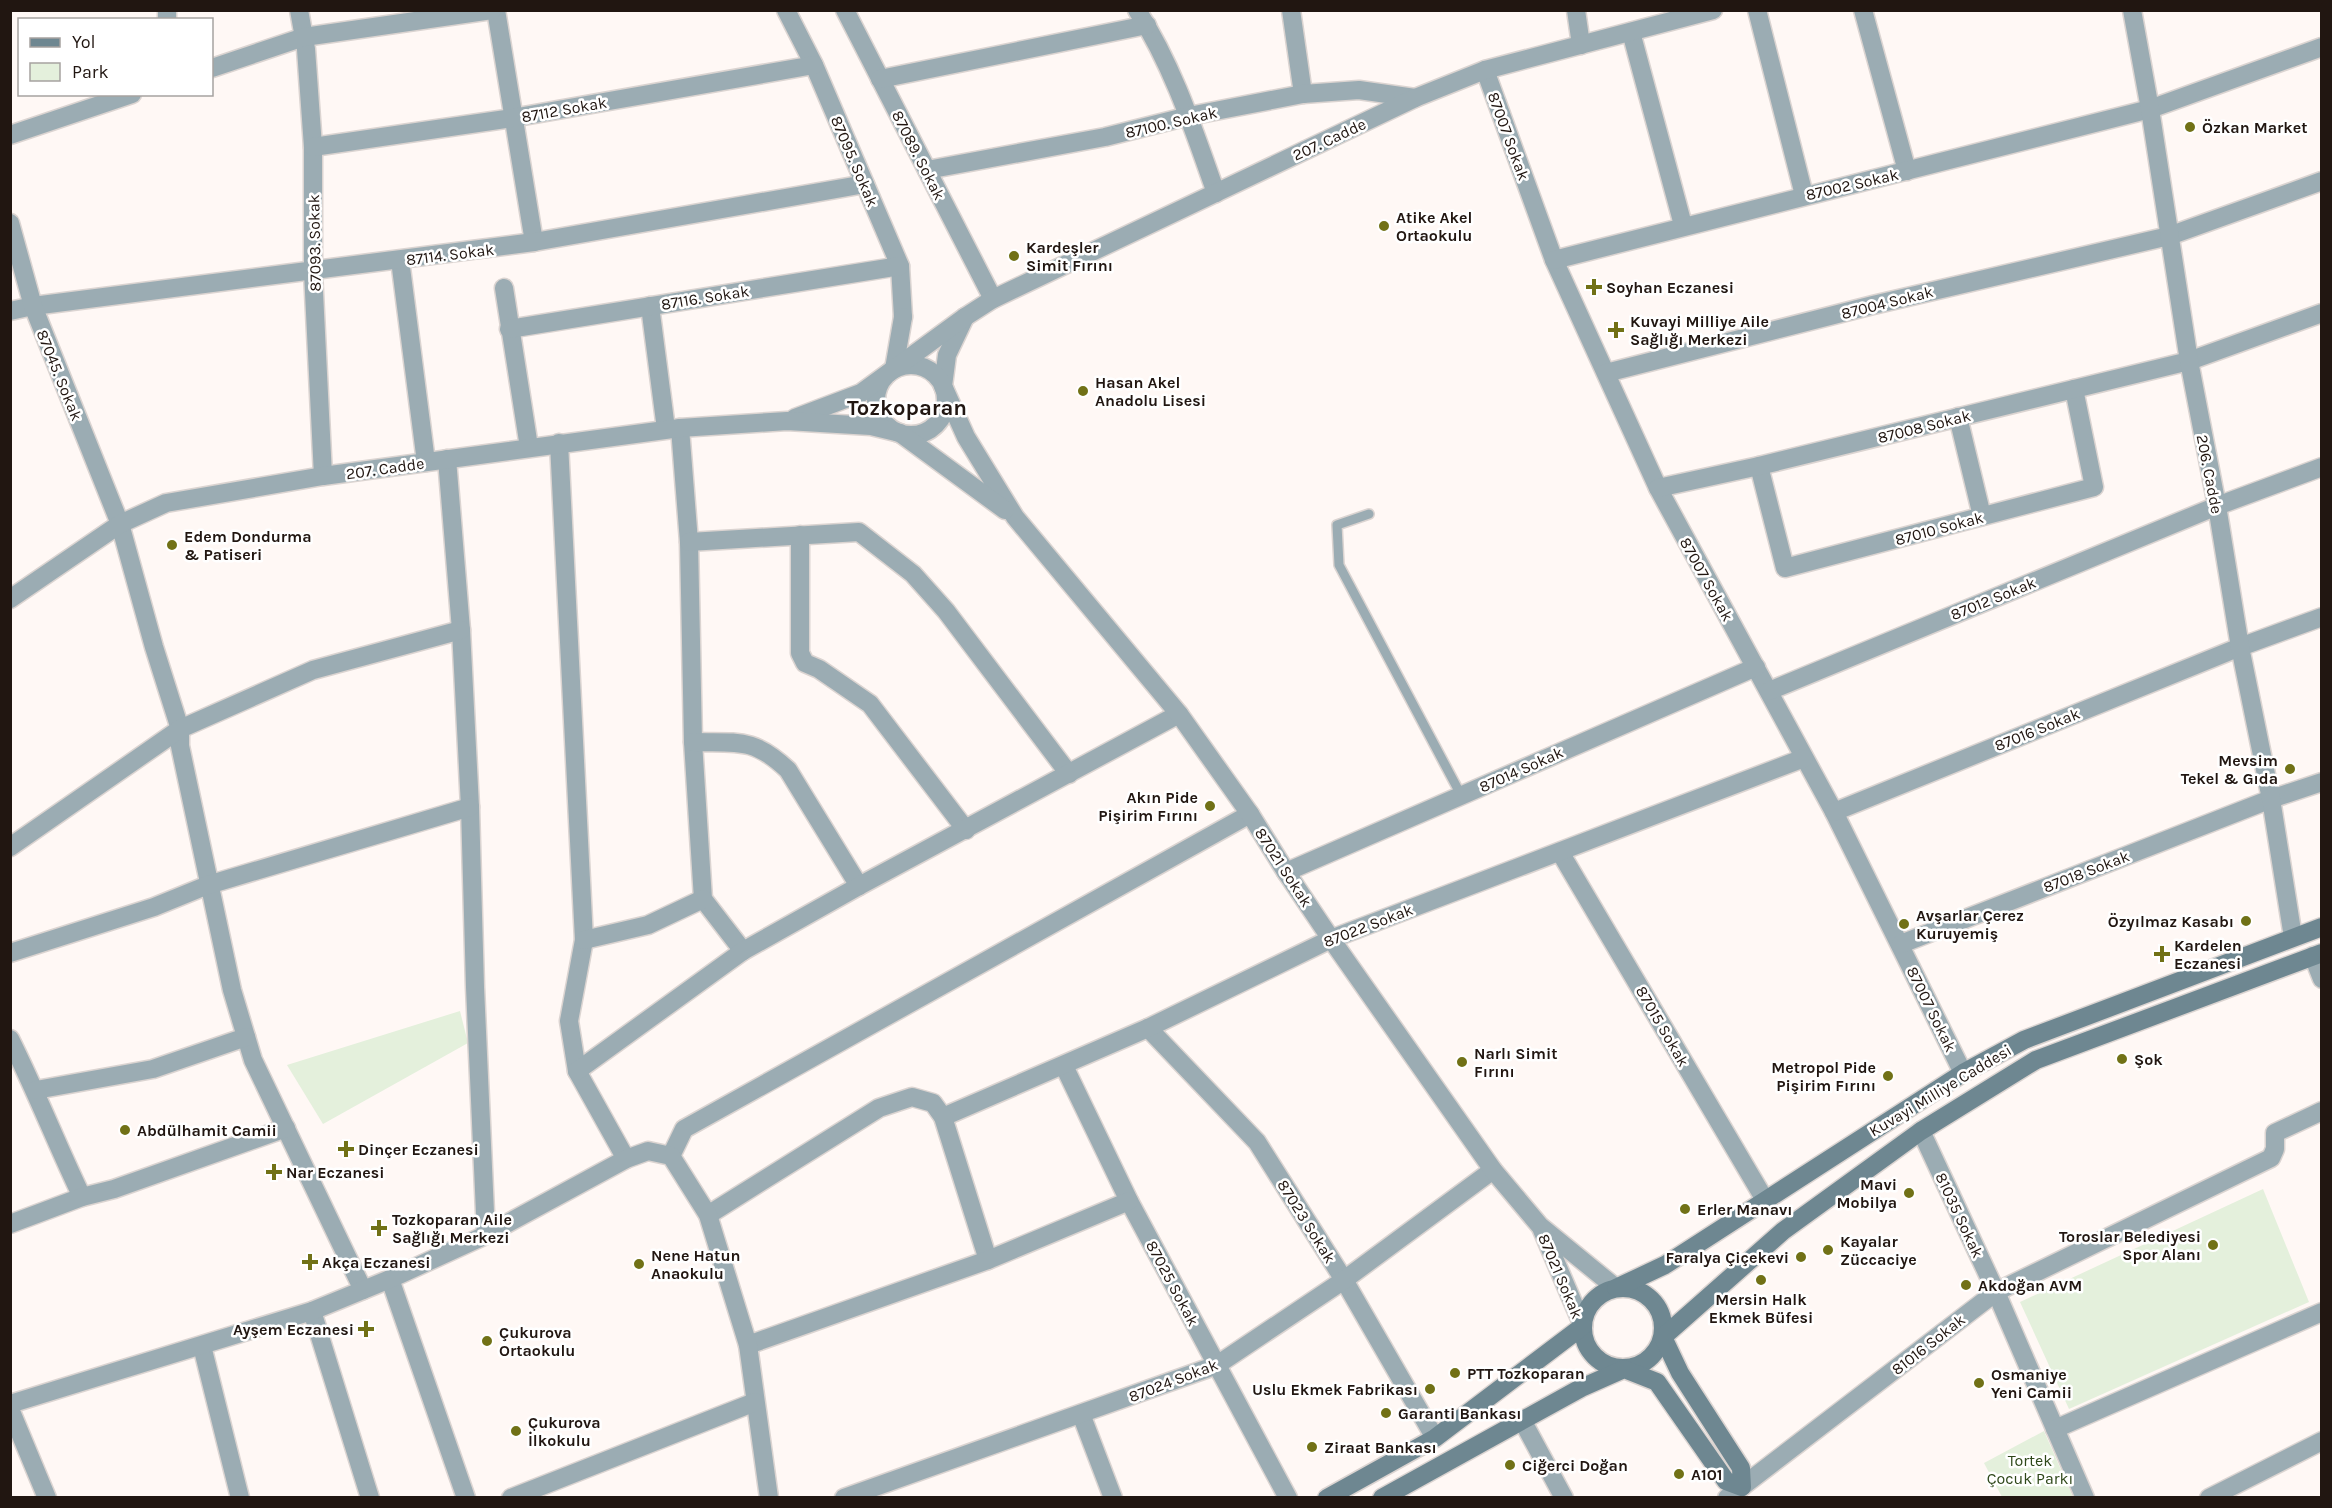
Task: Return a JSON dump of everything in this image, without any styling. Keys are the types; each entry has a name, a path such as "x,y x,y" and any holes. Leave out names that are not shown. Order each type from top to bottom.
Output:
{"main road":[{"name":"Kuvayi Milliye Caddesi","path":"1616,1288 1665,1265 1963,1072 2024,1040 2322,927"},
{"name":"Kuvayi Milliye Caddesi","path":"1663,1337 1783,1231 1921,1131 2036,1060 2317,954"},
{"path":"1629,1287 1653,1300 1662,1317 1663,1337 1680,1373 1741,1468 1739,1494 1726,1481 1657,1382 1624,1369 1611,1367 1599,1361 1590,1351 1584,1339 1582,1326 1586,1312 1603,1292 1629,1287"},
{"path":"1327,1497 1435,1438 1582,1326"},
{"path":"1382,1497 1581,1388 1649,1360 1658,1349 1663,1337"}],"street":[{"name":"87093. Sokak","path":"299,10 304,37 313,147 313,272 323,476"},
{"path":"213,68 304,37 494,10 534,243"},
{"name":"87095. Sokak","path":"786,10 814,64 900,266 903,317 894,369"},
{"name":"87089. Sokak","path":"845,10 993,299"},
{"path":"1292,10 1303,94"},
{"path":"1576,10 1581,45"},
{"name":"207. Cadde","path":"10,599 120,524 166,503 323,476 529,447 673,428 787,421 861,393 993,299 1415,98 1485,70 1713,10"},
{"path":"1757,10 1804,195"},
{"path":"1863,10 1907,171"},
{"name":"206. Cadde","path":"2132,10 2150,109 2189,360 2217,506 2240,647 2271,799 2293,937"},
{"path":"880,79 1142,18 1189,116 1216,193"},
{"path":"1631,32 1683,225"},
{"name":"87002 Sokak","path":"1554,260 1683,225 2150,109 2322,46"},
{"name":"87112 Sokak","path":"313,147 512,118 814,64"},
{"name":"87007 Sokak","path":"1485,70 1554,260 1658,488 1834,812 1963,1072"},
{"name":"87100. Sokak","path":"927,170 1105,137 1189,116 1303,94 1359,90 1415,98"},
{"path":"10,135 126,96"},
{"name":"87004 Sokak","path":"1606,373 1873,305 2169,236 2322,181"},
{"name":"87114. Sokak","path":"10,310 534,243 865,184"},
{"name":"87045. Sokak","path":"10,223 33,306 120,524 154,647 180,729 180,746 208,885 232,990 253,1060 363,1290"},
{"path":"399,260 426,462"},
{"name":"87116. Sokak","path":"509,329 900,266"},
{"path":"504,288 529,447"},
{"path":"650,306 673,428 689,542 693,742 703,899 743,951"},
{"name":"87008 Sokak","path":"1658,488 1759,466 2189,360 2322,313"},
{"path":"787,421 871,426 911,435 923,433 933,427 945,408 946,397 943,386 947,355 965,317"},
{"path":"905,365 917,365 937,376 966,437 1015,517 890,428 882,419 877,409 876,397 879,386 894,369 905,365"},
{"name":"87010 Sokak","path":"1759,466 1785,568 2094,487 2074,389"},
{"path":"1958,417 1982,516"},
{"path":"560,443 584,940 569,1021 577,1071 626,1159"},
{"path":"447,459 461,630 470,807 486,1235"},
{"name":"87012 Sokak","path":"1769,691 2217,506 2322,467"},
{"name":"87021 Sokak","path":"1015,517 1179,714 1250,814 1331,939 1493,1170 1540,1226 1616,1288"},
{"path":"689,542 859,532 913,574 946,611 1069,774"},
{"path":"800,535 800,653 805,663 819,669 870,704 966,830"},
{"name":"87016 Sokak","path":"1834,812 2240,647 2322,617"},
{"path":"10,847 180,729 313,670 461,630"},
{"name":"87014 Sokak","path":"1286,872 1756,667"},
{"path":"577,1071 743,951 1179,714"},
{"path":"693,742 749,743 772,754 788,770 859,886"},
{"name":"87022 Sokak","path":"944,1118 1148,1028 1331,939 1804,758"},
{"name":"87018 Sokak","path":"1901,944 2271,799 2322,782"},
{"path":"10,953 154,907 208,885 470,807"},
{"path":"671,1156 684,1129 1250,814"},
{"name":"87015 Sokak","path":"1560,852 1765,1200"},
{"path":"584,940 648,925 703,899"},
{"path":"2317,954 2322,978"},
{"name":"87023 Sokak","path":"1148,1028 1257,1142 1344,1280 1435,1438"},
{"path":"36,1090 153,1070 246,1037"},
{"path":"10,1039 36,1090 52,1134 82,1197"},
{"name":"87025 Sokak","path":"1064,1066 1129,1202 1288,1497"},
{"path":"708,1215 879,1108 912,1097 933,1103 944,1118 988,1260"},
{"name":"81016 Sokak","path":"1739,1494 1996,1292 2271,1158 2275,1149 2275,1133 2322,1111"},
{"path":"10,1224 82,1197 114,1190 286,1128"},
{"name":"81035 Sokak","path":"1921,1131 1996,1292 2085,1497"},
{"path":"10,1404 312,1311 390,1279 486,1235 626,1159 648,1150 671,1156 708,1215 748,1345 769,1497"},
{"name":"87024 Sokak","path":"844,1497 1217,1365 1344,1280 1493,1170"},
{"path":"748,1345 988,1260 1129,1202"},
{"name":"87021 Sokak","path":"1540,1226 1582,1326"},
{"path":"390,1279 466,1497"},
{"path":"312,1311 370,1497"},
{"path":"2055,1429 2322,1312"},
{"path":"202,1346 240,1497"},
{"path":"511,1497 755,1402"},
{"path":"10,1409 47,1497"},
{"path":"1081,1414 1113,1497"},
{"path":"1522,1420 1564,1497"},
{"path":"2209,1497 2322,1442"}],"lane":[{"path":"1369,514 1337,525 1339,565 1461,795"}],"green space":[{"path":"460,1011 468,1043 323,1124 287,1065"},
{"name":"Toroslar Belediyesi Spor Alanı","path":"2263,1189 2309,1302 2069,1409 2020,1302"},
{"name":"Tortek Çocuk Parkı","path":"2044,1431 2073,1497 2002,1497 1984,1463"}],"place":[{"name":"Özkan Market","path":"2190,127"},
{"name":"Atike Akel Ortaokulu","path":"1384,226"},
{"name":"Kardeşler Simit Fırını","path":"1014,256"},
{"name":"Soyhan Eczanesi","path":"1594,287"},
{"name":"Kuvayi Milliye Aile Sağlığı Merkezi","path":"1616,330"},
{"name":"Hasan Akel Anadolu Lisesi","path":"1083,391"},
{"name":"Edem Dondurma & Patiseri","path":"172,545"},
{"name":"Mevsim Tekel & Gıda","path":"2290,769"},
{"name":"Akın Pide Pişirim Fırını","path":"1210,806"},
{"name":"Özyılmaz Kasabı","path":"2246,921"},
{"name":"Avşarlar Çerez Kuruyemiş","path":"1904,924"},
{"name":"Kardelen Eczanesi","path":"2162,954"},
{"name":"Şok","path":"2122,1059"},
{"name":"Narlı Simit Fırını","path":"1462,1062"},
{"name":"Metropol Pide Pişirim Fırını","path":"1888,1076"},
{"name":"Abdülhamit Camii","path":"125,1130"},
{"name":"Dinçer Eczanesi","path":"346,1149"},
{"name":"Nar Eczanesi","path":"274,1172"},
{"name":"Mavi Mobilya","path":"1909,1193"},
{"name":"Erler Manavı","path":"1685,1209"},
{"name":"Tozkoparan Aile Sağlığı Merkezi","path":"379,1228"},
{"name":"Toroslar Belediyesi Spor Alanı","path":"2213,1245"},
{"name":"Kayalar Züccaciye","path":"1828,1250"},
{"name":"Faralya Çiçekevi","path":"1801,1257"},
{"name":"Akça Eczanesi","path":"310,1262"},
{"name":"Nene Hatun Anaokulu","path":"639,1264"},
{"name":"Mersin Halk Ekmek Büfesi","path":"1761,1280"},
{"name":"Akdoğan AVM","path":"1966,1285"},
{"name":"Ayşem Eczanesi","path":"366,1329"},
{"name":"Çukurova Ortaokulu","path":"487,1341"},
{"name":"PTT Tozkoparan","path":"1455,1373"},
{"name":"Osmaniye Yeni Camii","path":"1979,1383"},
{"name":"Uslu Ekmek Fabrikası","path":"1430,1389"},
{"name":"Garanti Bankası","path":"1386,1413"},
{"name":"Çukurova İlkokulu","path":"516,1431"},
{"name":"Ziraat Bankası","path":"1312,1447"},
{"name":"Ciğerci Doğan","path":"1510,1465"},
{"name":"A101","path":"1679,1474"}],"district":[{"name":"Tozkoparan","path":"907,407"}]}
